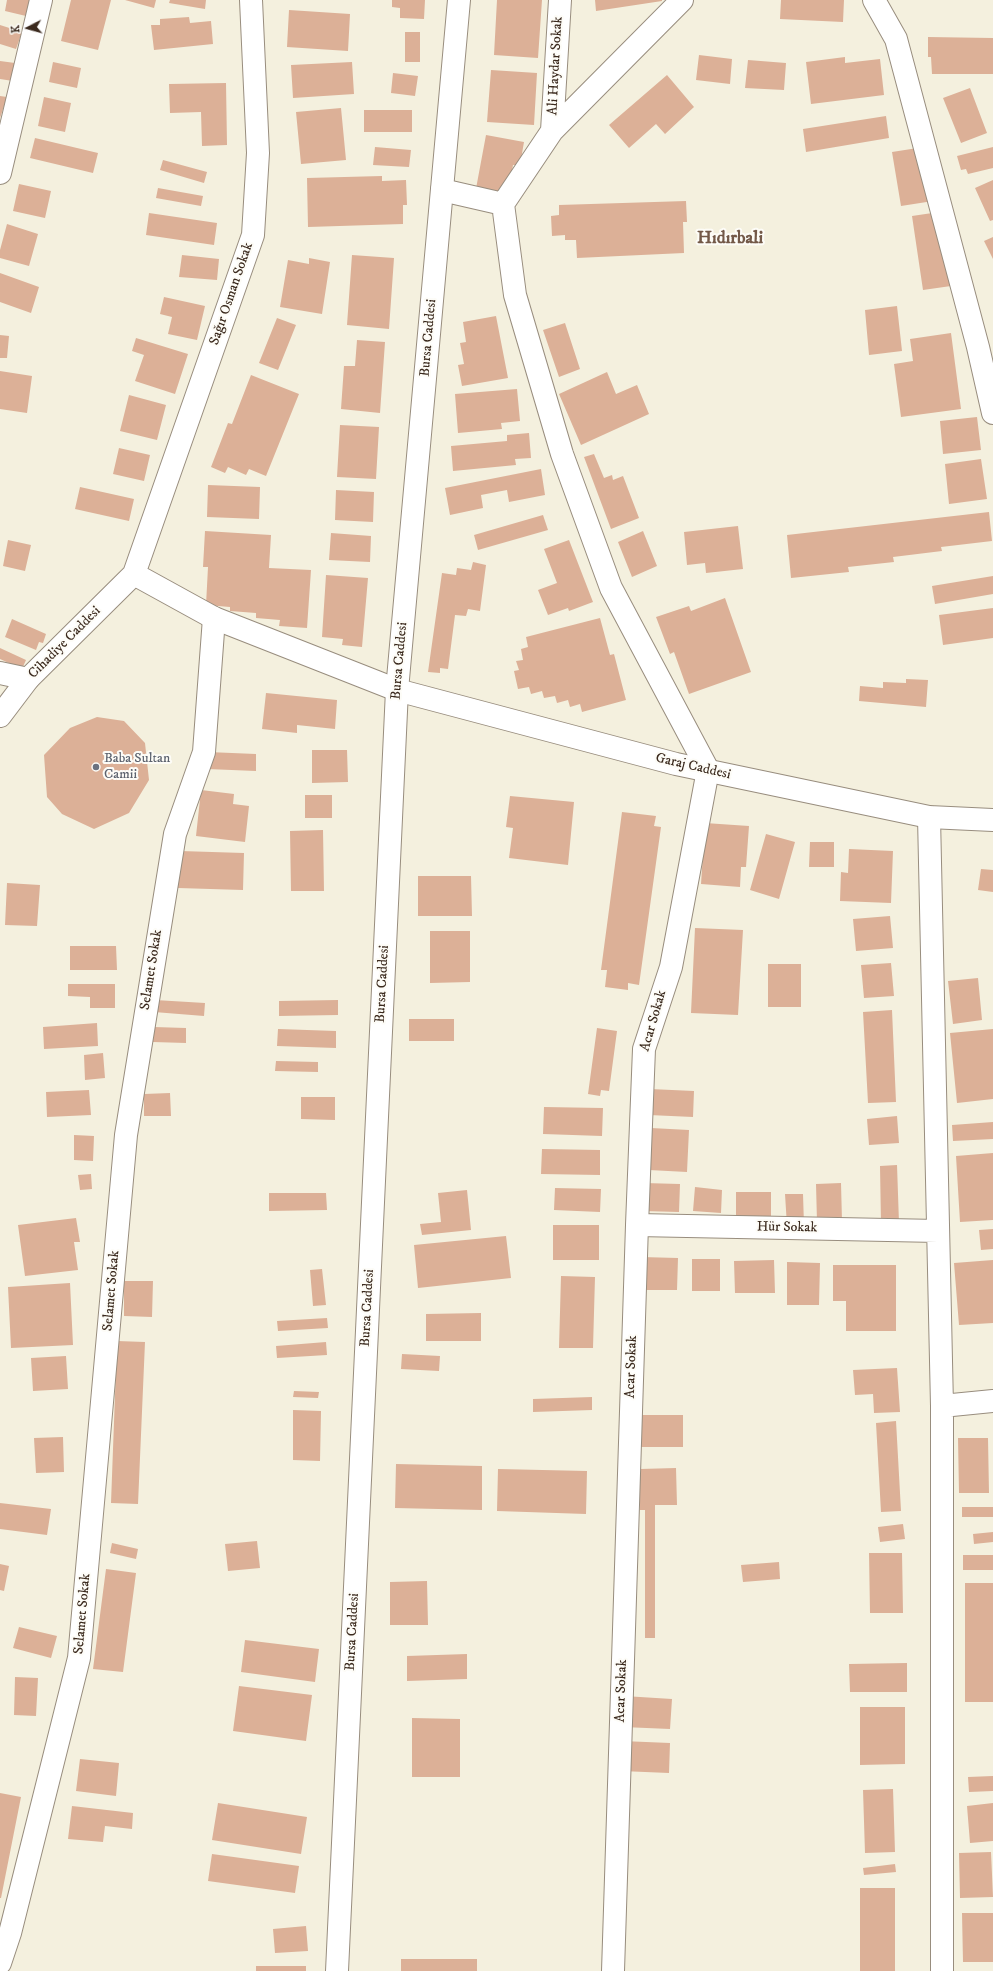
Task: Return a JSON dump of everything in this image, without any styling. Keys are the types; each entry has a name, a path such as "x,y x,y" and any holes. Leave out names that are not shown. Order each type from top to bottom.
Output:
{"street":[{"path":"0,173 41,0"},
{"name":"Sağır Osman Sokak","path":"134,574 253,235 258,152 251,0"},
{"name":"Bursa Caddesi","path":"337,1971 397,690 459,0"},
{"name":"Ali Haydar Sokak","path":"552,131 560,0"},
{"path":"682,0 552,131 504,204 515,295 562,454 611,588 708,770"},
{"path":"874,0 896,39 985,342 993,413"},
{"path":"442,190 504,204"},
{"name":"Garaj Caddesi","path":"134,574 214,618 397,690 708,770 929,817 993,820"},
{"name":"Cihadiye Caddesi","path":"0,716 28,679 134,574"},
{"name":"Selamet Sokak","path":"0,1963 5,1932 79,1658 126,1135 175,834 204,752 214,618"},
{"path":"0,673 28,679"},
{"name":"Acar Sokak","path":"613,1971 644,1049 671,967 708,770"},
{"path":"929,817 942,1406 942,1971"},
{"name":"Hür Sokak","path":"637,1225 938,1231"},
{"path":"942,1406 993,1401"}],"building":[{"path":"7,0 30,0 26,16 5,11"},
{"path":"71,0 111,0 98,50 61,41"},
{"path":"125,0 156,0 154,8"},
{"path":"170,0 206,0 205,9 169,3"},
{"path":"392,0 425,0 424,19 400,18 400,8 392,7"},
{"path":"497,0 542,0 538,58 494,55"},
{"path":"595,0 662,0 662,1 596,11"},
{"path":"781,0 844,0 843,22 780,19"},
{"path":"289,10 350,14 348,51 287,47"},
{"path":"189,17 190,23 211,21 213,44 154,50 151,25 160,25 160,19"},
{"path":"0,25 22,32 16,49 0,44"},
{"path":"405,32 420,32 420,62 405,62"},
{"path":"928,37 993,38 993,74 932,74 931,57 928,57"},
{"path":"699,55 732,59 730,84 696,80"},
{"path":"845,57 845,63 880,59 884,95 811,104 806,62"},
{"path":"748,60 786,63 784,90 745,88"},
{"path":"0,61 15,63 13,81 0,79"},
{"path":"53,62 81,68 77,88 49,82"},
{"path":"352,62 354,94 293,98 291,65"},
{"path":"491,70 537,73 534,125 487,122"},
{"path":"393,73 418,76 415,96 391,93"},
{"path":"667,75 694,107 665,134 656,124 629,148 609,125"},
{"path":"226,83 227,145 202,146 201,112 170,113 169,84"},
{"path":"970,88 987,133 961,143 943,98"},
{"path":"0,96 7,97 0,118"},
{"path":"44,97 71,103 65,132 38,126"},
{"path":"341,108 346,160 301,164 296,112"},
{"path":"364,110 412,110 412,132 364,132"},
{"path":"886,116 889,138 806,152 803,129"},
{"path":"486,135 524,142 520,165 513,165 508,194 475,194"},
{"path":"35,138 98,153 93,173 30,158"},
{"path":"375,147 411,150 409,167 373,165"},
{"path":"924,147 933,201 901,206 892,152"},
{"path":"993,147 993,168 968,174 966,169 961,170 957,156"},
{"path":"163,160 207,172 204,183 160,170"},
{"path":"382,176 382,181 406,180 407,205 403,205 403,224 308,227 307,178"},
{"path":"993,180 993,220 990,221 975,188"},
{"path":"19,184 51,191 45,218 13,211"},
{"path":"158,188 203,196 201,206 156,198"},
{"path":"686,201 687,222 683,222 684,253 577,258 576,240 565,240 565,235 552,236 551,216 559,215 559,205"},
{"path":"939,212 951,286 923,290 912,216"},
{"path":"149,213 217,223 214,245 146,235"},
{"path":"7,224 38,234 29,266 0,258 0,250"},
{"path":"993,237 993,259 984,241"},
{"path":"182,255 219,259 217,280 179,277"},
{"path":"352,255 394,258 389,329 347,325"},
{"path":"309,258 330,262 322,314 280,307 288,260 309,264"},
{"path":"0,273 39,287 31,313 0,302"},
{"path":"164,297 205,306 197,340 168,334 172,317 160,314"},
{"path":"897,306 902,351 869,355 865,310"},
{"path":"496,316 508,378 462,386 458,365 464,364 460,343 466,342 463,322"},
{"path":"277,318 296,325 278,370 259,363"},
{"path":"565,323 580,369 559,377 543,330"},
{"path":"951,333 961,409 901,417 894,364 913,361 910,339"},
{"path":"0,335 9,336 7,358 0,358"},
{"path":"136,338 188,354 175,394 135,381 144,355 132,351"},
{"path":"357,340 385,342 380,413 341,409 344,366 355,366"},
{"path":"0,371 32,376 27,413 0,409"},
{"path":"607,372 616,394 637,385 649,414 581,445 559,394"},
{"path":"251,375 299,394 266,476 249,469 246,475 228,467 225,473 211,467 228,423 232,424"},
{"path":"517,389 520,421 501,423 502,429 458,433 455,394"},
{"path":"129,395 166,405 157,440 120,431"},
{"path":"977,417 981,450 943,454 940,421"},
{"path":"340,425 379,427 376,479 337,477"},
{"path":"529,433 531,458 515,459 516,465 453,471 451,446 507,441 507,435"},
{"path":"119,448 150,455 144,481 113,474"},
{"path":"594,454 604,478 612,475 613,480 623,476 639,518 611,529 584,457"},
{"path":"981,459 987,499 949,504 945,464"},
{"path":"541,469 545,495 509,502 507,490 481,495 483,508 450,515 445,488"},
{"path":"208,485 260,487 259,519 207,517"},
{"path":"80,487 134,499 129,521 75,509"},
{"path":"336,490 374,492 373,522 335,520"},
{"path":"989,512 992,541 941,547 942,551 893,557 894,562 848,567 849,572 791,578 787,535"},
{"path":"543,515 548,530 478,550 474,535"},
{"path":"738,526 743,569 706,573 705,563 687,565 684,532"},
{"path":"205,531 271,535 269,568 311,570 307,628 279,626 280,620 256,618 256,613 230,611 230,607 206,605 208,567 203,567"},
{"path":"643,531 657,566 632,577 618,542"},
{"path":"331,533 371,536 370,562 329,560"},
{"path":"8,540 31,545 25,571 3,566"},
{"path":"569,540 593,602 569,611 568,608 548,615 538,590 557,583 544,549"},
{"path":"473,562 486,565 480,611 468,609 466,616 455,615 448,669 440,668 440,673 428,672 442,573 456,575 457,568 471,570"},
{"path":"326,575 368,578 362,647 342,645 343,639 322,637"},
{"path":"993,576 993,594 935,604 932,586"},
{"path":"725,598 751,672 689,694 674,652 670,654 656,617 689,606 691,611"},
{"path":"993,608 993,638 943,645 939,615"},
{"path":"600,618 610,655 614,654 626,700 582,712 580,704 570,707 568,700 557,703 555,696 544,698 542,691 531,694 529,687 518,689 514,671 519,670 516,661 523,660 521,649 528,647 526,637"},
{"path":"12,619 46,634 43,643 39,642 36,650 5,637"},
{"path":"0,648 26,660 22,669 0,659"},
{"path":"906,679 928,680 926,707 859,701 860,686 883,688 883,682 906,683"},
{"path":"266,693 337,700 335,729 297,725 297,733 262,729"},
{"name":"Baba Sultan Camii","path":"97,717 124,721 145,743 149,780 129,813 94,829 62,814 47,797 44,755 70,728"},
{"path":"312,750 347,750 348,782 312,783"},
{"path":"208,752 256,754 256,771 207,769"},
{"path":"201,790 234,794 233,804 249,806 245,842 196,836"},
{"path":"305,795 332,795 332,818 305,818"},
{"path":"510,796 574,802 568,865 509,858 513,828 506,827"},
{"path":"622,812 656,816 654,826 661,827 639,985 628,983 628,990 605,987 607,970 601,970"},
{"path":"705,823 749,826 746,867 741,867 740,887 701,884"},
{"path":"323,830 324,891 291,891 290,831"},
{"path":"766,834 795,842 779,899 750,890"},
{"path":"810,842 834,842 834,867 809,867"},
{"path":"849,849 893,851 891,903 840,901 841,872 848,873"},
{"path":"180,851 244,853 243,890 178,888"},
{"path":"981,869 993,870 993,892 978,890"},
{"path":"418,876 471,876 472,916 418,916"},
{"path":"7,883 40,885 37,926 5,925"},
{"path":"890,916 893,948 856,951 853,919"},
{"path":"695,928 743,930 738,1015 691,1013"},
{"path":"430,931 470,931 470,982 430,983"},
{"path":"70,946 116,946 117,970 70,970"},
{"path":"891,963 894,996 864,998 861,965"},
{"path":"768,964 801,964 801,1007 768,1007"},
{"path":"978,978 982,1020 953,1024 948,981"},
{"path":"68,984 115,984 115,1008 90,1008 90,997 68,996"},
{"path":"155,1000 205,1003 204,1016 154,1012"},
{"path":"338,1000 338,1015 279,1016 279,1001"},
{"path":"892,1010 896,1102 868,1103 863,1012"},
{"path":"409,1019 454,1019 454,1041 409,1041"},
{"path":"97,1023 98,1046 44,1049 43,1027"},
{"path":"154,1027 186,1028 186,1043 153,1042"},
{"path":"597,1028 617,1031 609,1091 601,1090 600,1096 588,1094"},
{"path":"278,1029 336,1031 336,1048 277,1046"},
{"path":"993,1029 993,1099 957,1103 950,1033"},
{"path":"103,1053 105,1078 85,1080 84,1055"},
{"path":"276,1061 318,1062 318,1072 275,1071"},
{"path":"650,1089 694,1091 693,1117 649,1115"},
{"path":"89,1090 91,1115 47,1117 46,1092"},
{"path":"170,1093 171,1116 144,1116 144,1094"},
{"path":"301,1097 335,1097 335,1120 301,1119"},
{"path":"544,1107 603,1108 602,1136 543,1134"},
{"path":"897,1116 899,1143 869,1145 867,1119"},
{"path":"993,1122 993,1139 953,1141 952,1125"},
{"path":"651,1128 689,1130 687,1172 649,1170"},
{"path":"74,1135 94,1136 93,1161 74,1160"},
{"path":"542,1149 600,1150 600,1175 541,1174"},
{"path":"993,1153 993,1220 960,1222 956,1156"},
{"path":"897,1165 899,1223 881,1224 880,1166"},
{"path":"91,1174 92,1189 80,1190 78,1175"},
{"path":"644,1183 680,1184 679,1212 643,1211"},
{"path":"841,1183 842,1221 817,1222 816,1184"},
{"path":"695,1187 722,1190 721,1213 693,1211"},
{"path":"555,1188 601,1189 600,1212 554,1210"},
{"path":"467,1190 471,1230 422,1235 420,1224 441,1222 438,1193"},
{"path":"736,1192 771,1192 771,1216 736,1216"},
{"path":"269,1193 326,1193 327,1210 269,1211"},
{"path":"785,1194 803,1194 804,1225 787,1226"},
{"path":"76,1218 80,1242 74,1242 78,1270 25,1276 18,1225"},
{"path":"553,1225 599,1225 599,1260 553,1260"},
{"path":"993,1229 993,1249 981,1250 979,1230"},
{"path":"506,1236 511,1278 418,1288 414,1245"},
{"path":"641,1257 678,1258 677,1290 640,1290"},
{"path":"692,1259 720,1259 720,1291 692,1291"},
{"path":"774,1260 775,1293 735,1293 734,1261"},
{"path":"993,1260 993,1323 959,1325 954,1263"},
{"path":"787,1262 820,1263 819,1305 787,1305"},
{"path":"833,1265 896,1265 896,1331 846,1331 846,1301 833,1301"},
{"path":"322,1269 326,1305 313,1306 310,1270"},
{"path":"561,1276 595,1277 593,1348 559,1348"},
{"path":"124,1281 153,1281 152,1317 124,1316"},
{"path":"70,1283 73,1345 11,1348 8,1287"},
{"path":"481,1313 481,1341 426,1341 426,1314"},
{"path":"327,1318 328,1328 278,1331 277,1321"},
{"path":"117,1341 145,1342 138,1504 111,1503"},
{"path":"326,1342 327,1355 277,1358 276,1346"},
{"path":"402,1354 440,1356 439,1371 401,1369"},
{"path":"66,1356 68,1389 33,1391 31,1358"},
{"path":"897,1368 900,1412 874,1413 873,1394 855,1395 853,1370"},
{"path":"294,1391 319,1392 318,1398 293,1397"},
{"path":"592,1397 592,1410 533,1412 533,1399"},
{"path":"293,1410 321,1411 320,1461 293,1460"},
{"path":"640,1415 683,1415 683,1447 640,1447"},
{"path":"896,1421 901,1511 881,1512 876,1423"},
{"path":"63,1437 64,1472 36,1473 34,1438"},
{"path":"958,1438 988,1438 989,1493 959,1493"},
{"path":"396,1464 482,1466 482,1510 395,1508"},
{"path":"676,1468 677,1505 655,1505 655,1638 645,1638 645,1510 640,1510 640,1469"},
{"path":"498,1469 587,1471 586,1514 497,1511"},
{"path":"0,1503 51,1509 47,1535 0,1529"},
{"path":"962,1507 993,1507 993,1517 962,1517"},
{"path":"903,1524 905,1539 880,1542 878,1527"},
{"path":"993,1532 993,1542 974,1544 973,1534"},
{"path":"257,1541 260,1568 228,1571 225,1544"},
{"path":"112,1543 138,1549 136,1559 110,1553"},
{"path":"869,1553 902,1553 903,1613 870,1613"},
{"path":"963,1555 993,1555 993,1570 963,1570"},
{"path":"779,1562 780,1579 743,1582 741,1565"},
{"path":"0,1564 9,1566 4,1591 0,1590"},
{"path":"106,1569 136,1573 123,1672 93,1669"},
{"path":"427,1581 428,1625 390,1625 390,1582"},
{"path":"965,1583 993,1583 993,1702 965,1702"},
{"path":"19,1627 57,1636 51,1658 13,1648"},
{"path":"245,1640 319,1649 315,1682 241,1672"},
{"path":"467,1654 467,1679 407,1681 407,1656"},
{"path":"907,1663 907,1692 850,1692 849,1664"},
{"path":"15,1677 38,1678 36,1716 14,1715"},
{"path":"239,1686 312,1695 306,1741 233,1731"},
{"path":"624,1696 672,1699 670,1729 623,1727"},
{"path":"860,1707 905,1707 905,1764 860,1765"},
{"path":"412,1718 460,1719 460,1777 412,1777"},
{"path":"622,1741 670,1743 669,1773 621,1771"},
{"path":"80,1759 119,1763 116,1796 76,1791"},
{"path":"993,1776 993,1791 969,1792 968,1777"},
{"path":"893,1789 895,1852 865,1853 863,1790"},
{"path":"0,1793 21,1797 1,1898 0,1898"},
{"path":"218,1803 307,1817 301,1854 212,1840"},
{"path":"993,1803 993,1841 970,1843 967,1806"},
{"path":"72,1806 133,1813 132,1829 105,1826 103,1842 68,1839"},
{"path":"991,1852 993,1897 960,1898 959,1853"},
{"path":"212,1854 299,1866 295,1893 208,1881"},
{"path":"895,1864 896,1872 864,1875 863,1868"},
{"path":"860,1888 895,1888 895,1971 860,1971"},
{"path":"962,1913 993,1913 993,1962 963,1962"},
{"path":"306,1926 308,1951 275,1953 273,1929"},
{"path":"401,1959 477,1959 477,1971 401,1971"},
{"path":"256,1966 306,1966 306,1971 256,1971"}],"place":[{"name":"Baba Sultan Camii","path":"96,767"}],"district":[{"name":"Hıdırbali","path":"730,239"}]}
